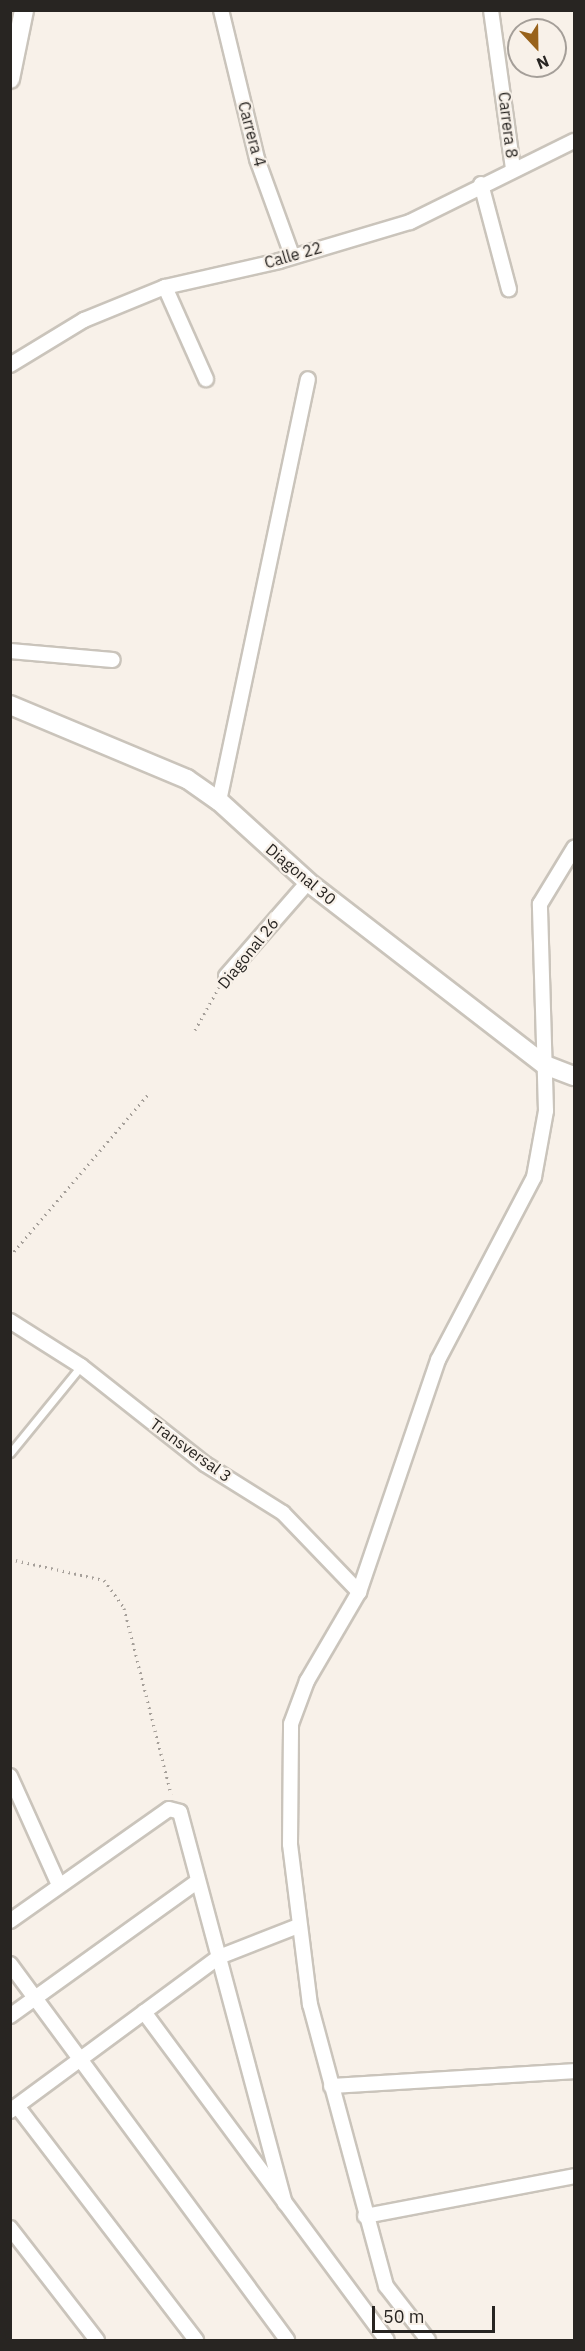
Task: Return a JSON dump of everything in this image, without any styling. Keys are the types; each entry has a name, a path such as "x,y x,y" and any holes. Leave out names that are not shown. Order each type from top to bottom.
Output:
{"street":[{"path":"10,79 24,10"},
{"name":"Carrera 4","path":"221,10 257,159 292,255"},
{"name":"Carrera 8","path":"491,10 513,169"},
{"name":"Calle 22","path":"10,364 84,320 165,287 410,222 481,184 574,141"},
{"path":"481,184 508,289"},
{"path":"165,287 206,379"},
{"path":"219,801 283,490 309,379"},
{"path":"10,651 113,660"},
{"name":"Diagonal 30","path":"10,705 154,762 219,801 308,882 545,1065 574,1076"},
{"path":"428,2340 386,2286 365,2216 310,2005 298,1926 291,1844 291,1724 307,1681 359,1592 438,1360 534,1178 546,1111 540,904 574,848"},
{"name":"Diagonal 26","path":"226,976 308,882"},
{"name":"Transversal 3","path":"10,1321 81,1365 205,1464 283,1513 359,1592"},
{"path":"10,1776 59,1885"},
{"path":"10,1921 59,1885 175,1808 198,1881 285,2204"},
{"path":"10,2016 198,1881"},
{"path":"196,2340 14,2109 219,1957 298,1926"},
{"path":"10,1964 38,1996 81,2059 287,2340"},
{"path":"144,2012 387,2340"},
{"path":"331,2086 574,2071"},
{"path":"365,2216 574,2176"},
{"path":"10,2228 97,2340"}],"lane":[{"path":"10,1453 81,1365"}],"path":[{"name":"Diagonal 26","path":"195,1029 226,976"},
{"path":"10,1256 148,1093"},
{"path":"10,1559 104,1580 124,1608 175,1808"}]}
